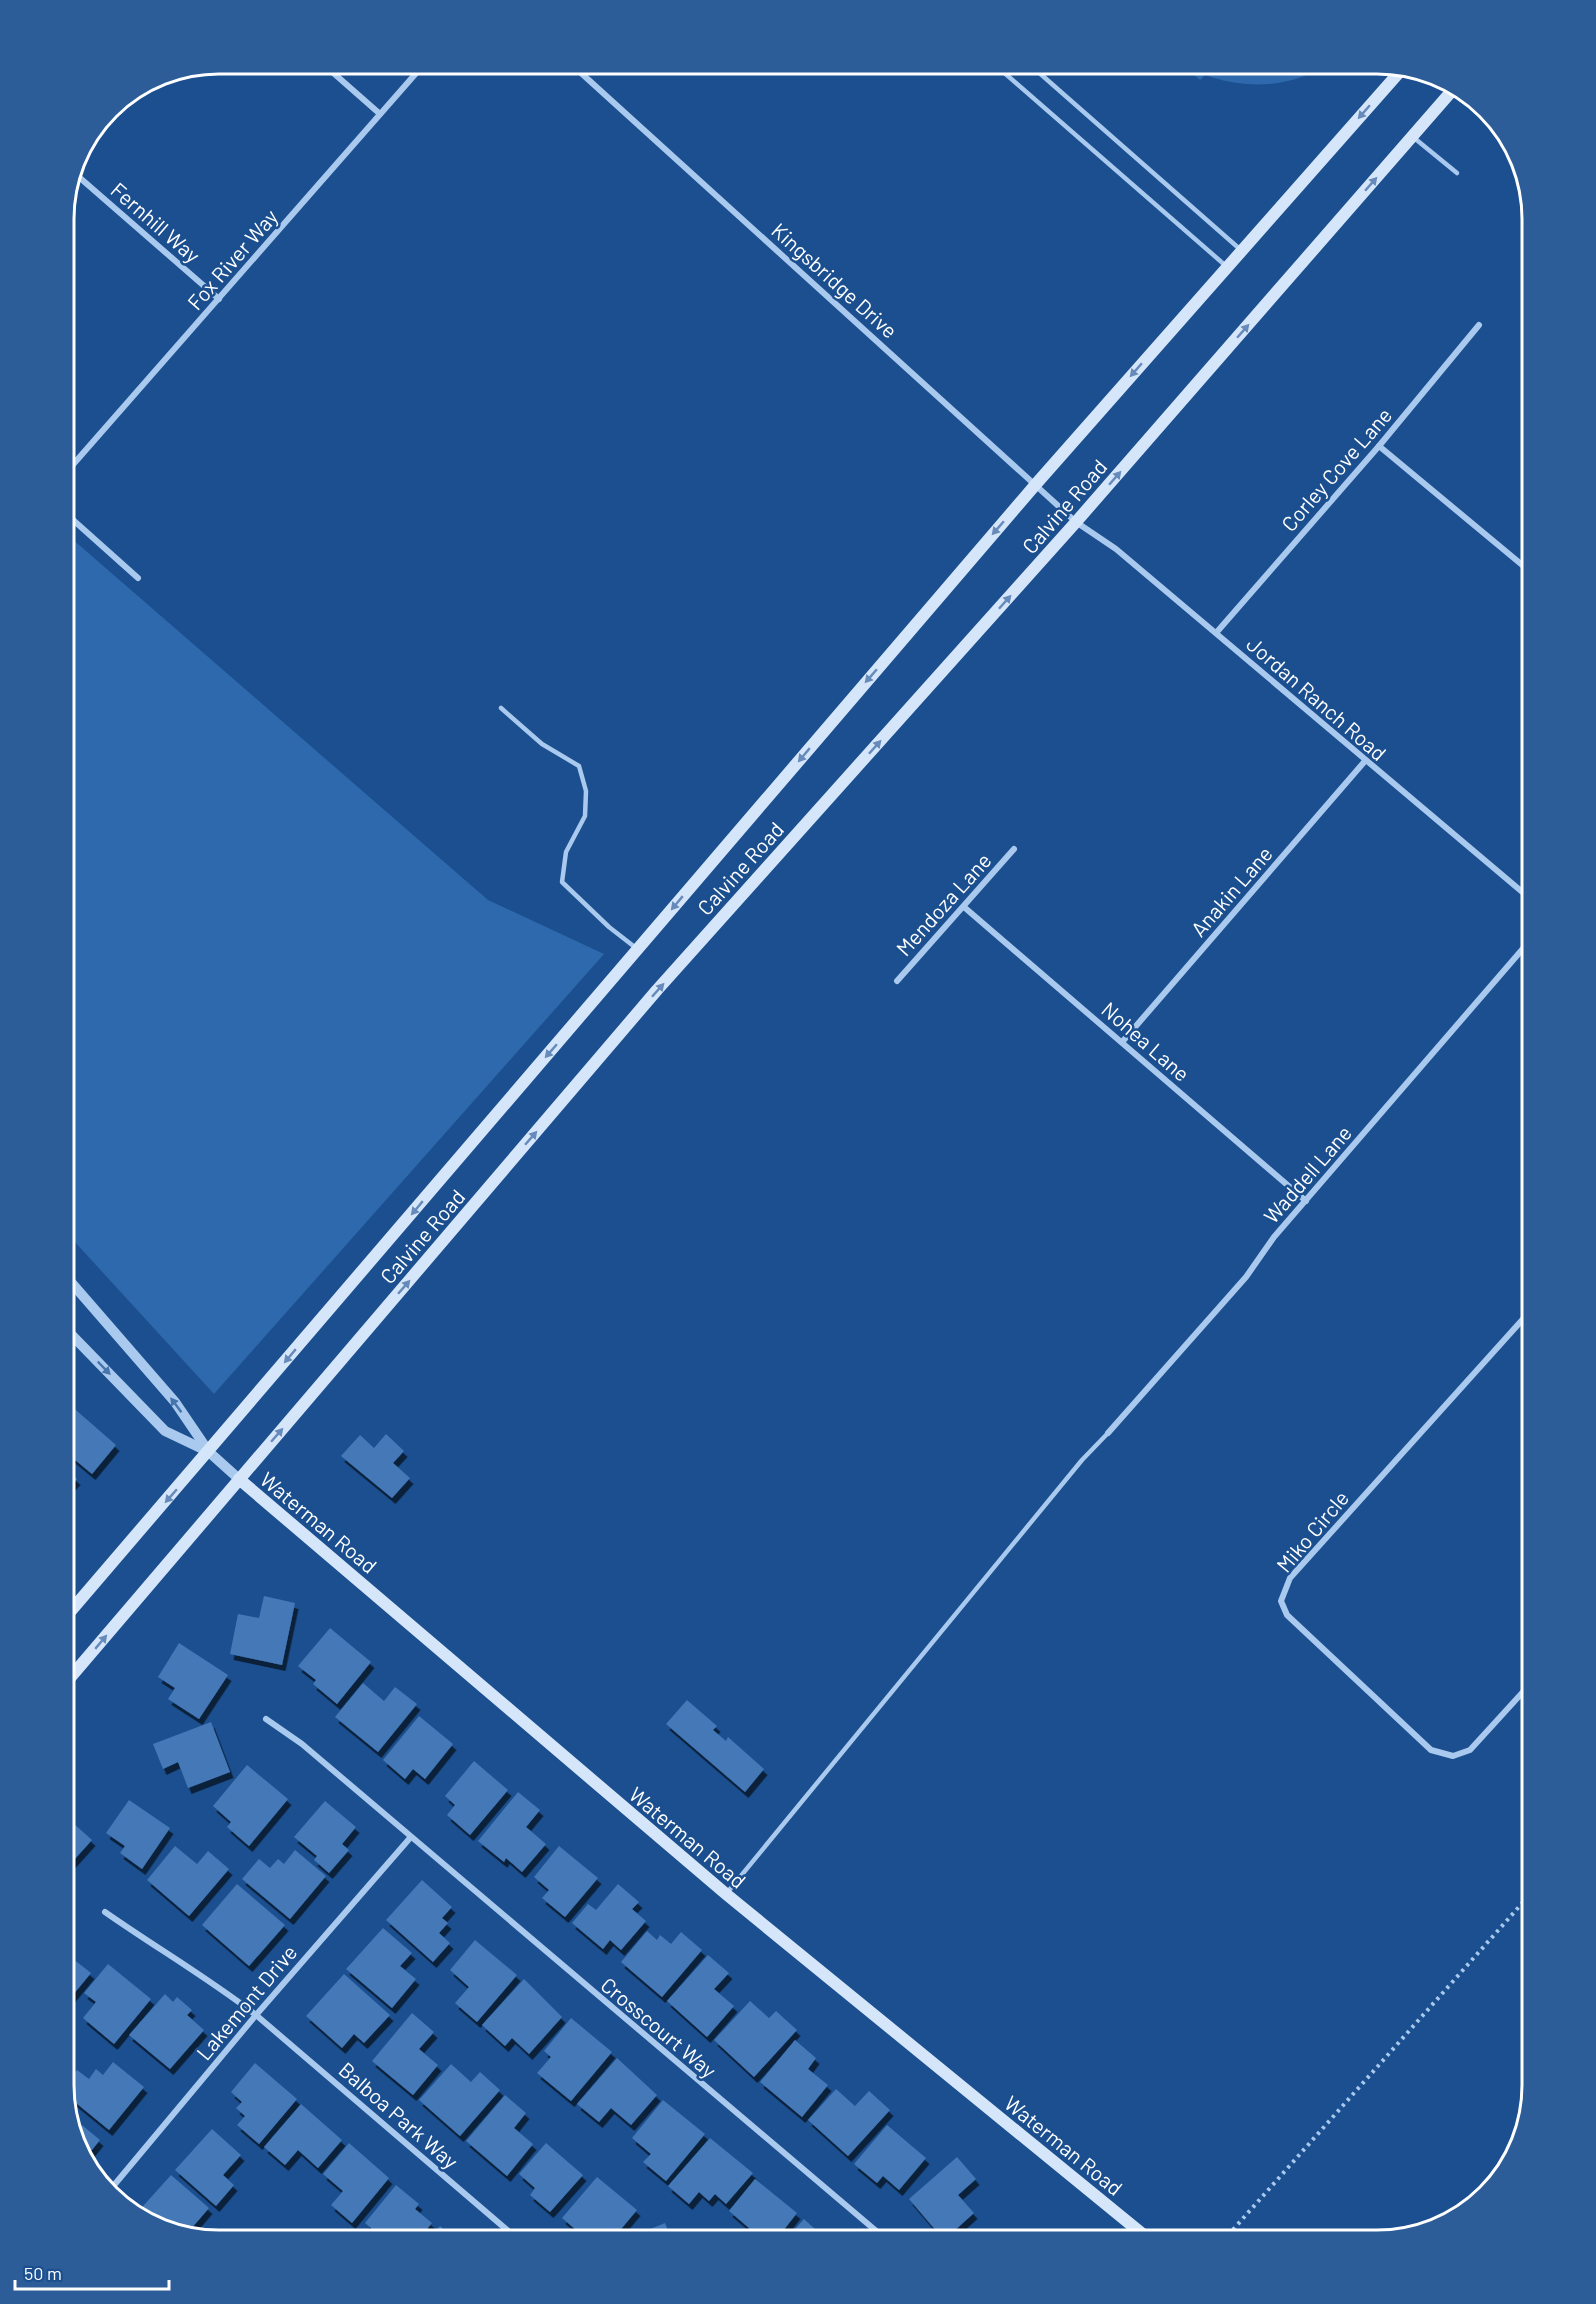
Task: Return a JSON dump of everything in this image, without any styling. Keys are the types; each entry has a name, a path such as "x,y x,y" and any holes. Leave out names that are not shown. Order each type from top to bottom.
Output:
{"main road":[{"name":"Calvine Road","path":"74,1607 1036,484 1396,75"},
{"name":"Calvine Road","path":"74,1673 657,990 1076,522 1450,93"},
{"name":"Waterman Road","path":"239,1479 726,1893 1138,2230"}],"street":[{"path":"335,74 380,114"},
{"name":"Fox River Way","path":"74,464 415,74"},
{"name":"Kingsbridge Drive","path":"582,74 1076,522"},
{"name":"Fernhill Way","path":"79,177 219,299"},
{"name":"Corley Cove Lane","path":"1216,633 1380,446 1479,325"},
{"path":"1380,446 1522,565"},
{"path":"74,521 138,578"},
{"name":"Jordan Ranch Road","path":"1076,522 1116,549 1522,892"},
{"name":"Anakin Lane","path":"1123,1041 1365,761"},
{"name":"Mendoza Lane","path":"897,981 1014,849"},
{"name":"Nohea Lane","path":"964,907 1123,1041 1306,1201"},
{"name":"Waddell Lane","path":"1108,1433 1246,1277 1274,1237 1522,950"},
{"name":"Waterman Road","path":"74,1286 175,1402 209,1452 239,1479"},
{"name":"Miko Circle","path":"1522,1320 1290,1578 1281,1601 1287,1616 1431,1750 1453,1756 1470,1750 1522,1693"},
{"name":"Waterman Road","path":"74,1337 165,1431 209,1452"},
{"name":"Crosscourt Way","path":"266,1719 302,1744 410,1838 875,2230"},
{"name":"Lakemont Drive","path":"114,2186 256,2015 410,1838"},
{"name":"Balboa Park Way","path":"105,1912 145,1941 213,1982 256,2015 507,2230"}],"lane":[{"path":"1006,74 1227,267"},
{"path":"1041,74 1242,250"},
{"path":"1413,137 1457,173"},
{"path":"501,708 542,744 579,766 586,791 585,816 566,852 562,882 609,927 638,949"},
{"path":"726,1893 1075,1469 1108,1433"}],"path":[{"path":"1233,2230 1522,1903"}],"shaded area":[{"path":"1193,74 1309,74 1285,82 1269,84 1237,83 1205,75 1200,80"},
{"path":"74,541 488,900 604,954 214,1394 74,1241"}],"building":[{"path":"74,1408 116,1445 92,1474 74,1459"},
{"path":"386,1434 404,1451 393,1463 410,1478 392,1498 341,1456 360,1435 374,1448"},
{"path":"264,1596 295,1603 282,1665 230,1654 238,1614 259,1618"},
{"path":"330,1628 371,1662 337,1704 313,1684 316,1680 298,1666"},
{"path":"179,1643 228,1675 199,1719 168,1699 175,1688 158,1677"},
{"path":"363,1683 384,1701 395,1687 417,1704 378,1752 335,1717"},
{"path":"687,1700 717,1726 713,1730 726,1741 728,1737 764,1769 745,1792 666,1724"},
{"path":"419,1716 453,1744 425,1779 413,1769 405,1779 383,1760"},
{"path":"211,1722 230,1772 188,1788 178,1762 163,1769 153,1744"},
{"path":"474,1761 508,1790 470,1835 447,1815 455,1805 445,1796"},
{"path":"247,1765 288,1799 249,1846 227,1827 231,1822 213,1806"},
{"path":"518,1792 540,1810 526,1827 546,1844 522,1872 506,1858 504,1862 478,1841"},
{"path":"129,1800 170,1828 142,1869 120,1853 125,1846 106,1833"},
{"path":"325,1801 356,1827 342,1844 349,1850 329,1873 314,1860 317,1856 294,1837"},
{"path":"74,1824 92,1840 74,1860"},
{"path":"175,1846 197,1864 208,1851 229,1869 189,1916 147,1880"},
{"path":"559,1846 598,1878 565,1917 542,1898 549,1890 534,1877"},
{"path":"295,1850 326,1876 290,1919 242,1879 259,1859 270,1868 278,1859 284,1864"},
{"path":"422,1880 452,1907 442,1918 448,1923 439,1933 450,1943 433,1962 386,1920"},
{"path":"237,1884 285,1925 249,1966 202,1925"},
{"path":"618,1884 639,1902 632,1909 646,1921 621,1950 610,1940 603,1949 572,1923 588,1904 596,1910"},
{"path":"383,1928 412,1953 400,1966 416,1979 392,2008 346,1969"},
{"path":"647,1931 657,1940 660,1935 671,1944 681,1932 702,1950 662,1997 621,1962"},
{"path":"475,1940 517,1975 477,2022 455,2003 469,1987 450,1970"},
{"path":"708,1955 729,1973 714,1989 734,2006 707,2037 667,2001"},
{"path":"74,1960 91,1973 74,1994"},
{"path":"108,1964 151,1999 114,2044 83,2018 96,2002 84,1993"},
{"path":"344,1974 390,2015 364,2043 354,2034 342,2048 306,2016"},
{"path":"524,1979 562,2017 529,2054 512,2038 505,2046 482,2025"},
{"path":"165,1994 173,2002 177,1997 192,2010 187,2015 204,2030 170,2069 129,2035"},
{"path":"750,2001 769,2018 776,2011 797,2030 754,2077 714,2040"},
{"path":"412,2013 434,2032 419,2049 438,2065 413,2095 372,2061"},
{"path":"571,2018 612,2052 571,2101 537,2073 551,2057 544,2051"},
{"path":"795,2040 816,2058 808,2069 828,2085 802,2117 760,2082"},
{"path":"617,2058 657,2095 631,2125 611,2108 599,2122 577,2104"},
{"path":"113,2062 144,2087 109,2130 75,2102 74,2074 77,2070 89,2079 96,2069 103,2075"},
{"path":"255,2063 297,2099 259,2144 237,2125 245,2116 236,2108 242,2102 231,2092"},
{"path":"451,2064 471,2082 480,2072 500,2090 460,2136 419,2100"},
{"path":"836,2089 855,2106 869,2091 890,2110 848,2156 808,2120"},
{"path":"505,2095 526,2113 514,2128 533,2144 507,2176 466,2141"},
{"path":"663,2100 705,2134 666,2181 643,2162 651,2154 632,2138"},
{"path":"301,2104 342,2140 318,2168 298,2150 285,2165 264,2147"},
{"path":"78,2122 100,2140 90,2152"},
{"path":"887,2125 926,2158 899,2190 883,2176 877,2183 854,2164"},
{"path":"212,2129 241,2155 223,2175 234,2185 216,2206 175,2170"},
{"path":"710,2138 753,2173 726,2204 715,2194 709,2201 699,2192 689,2204 668,2186"},
{"path":"349,2143 389,2178 352,2223 331,2205 343,2191 323,2174"},
{"path":"546,2143 583,2175 550,2212 530,2195 535,2188 519,2174"},
{"path":"957,2157 976,2179 958,2195 974,2213 955,2230 935,2230 909,2199"},
{"path":"171,2175 209,2208 192,2228 163,2219 141,2208"},
{"path":"597,2177 637,2210 620,2230 576,2230 562,2218"},
{"path":"755,2179 797,2213 784,2230 747,2230 749,2228 729,2211"},
{"path":"396,2185 419,2204 415,2209 432,2223 426,2230 373,2230 365,2223"},
{"path":"804,2219 816,2230 794,2230"},
{"path":"665,2223 668,2230 648,2230"}]}
